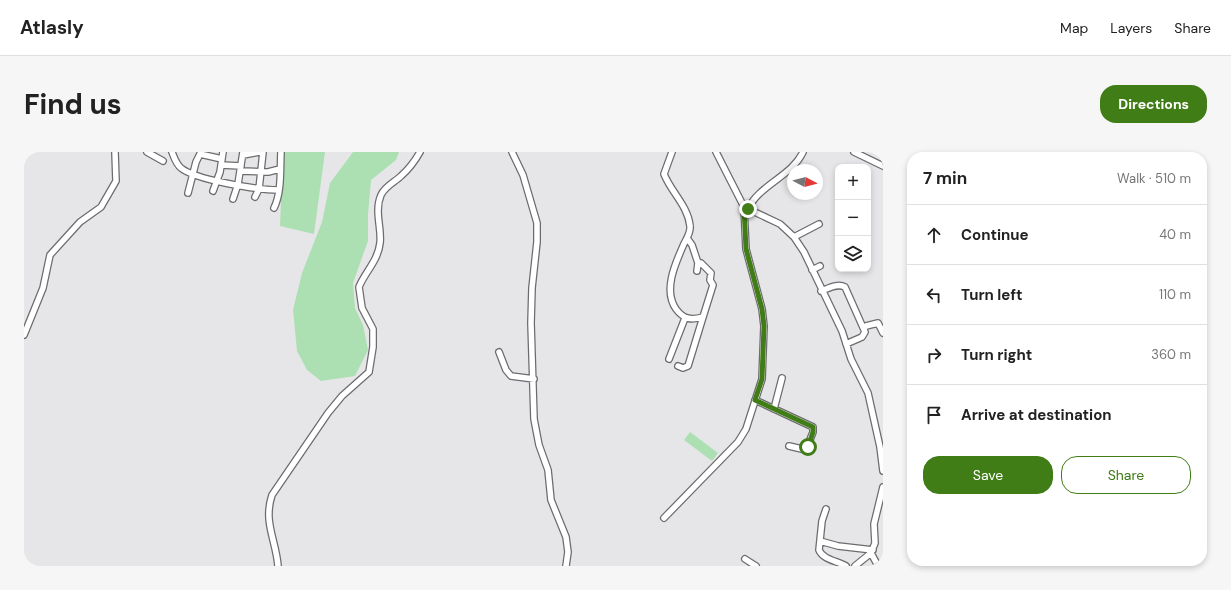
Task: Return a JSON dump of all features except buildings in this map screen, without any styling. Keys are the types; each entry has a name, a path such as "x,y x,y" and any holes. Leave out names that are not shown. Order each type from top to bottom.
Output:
{"street":[{"path":"24,335 43,288 50,255 80,222 101,207 116,181 115,152"},
{"path":"147,152 163,161"},
{"path":"213,191 223,152"},
{"path":"233,199 238,184 243,154 261,152 262,172 259,189 255,197"},
{"path":"274,208 278,190 281,152"},
{"path":"278,566 269,528 269,510 271,499 276,487 294,465 328,413 342,396 369,372 373,348 373,329 362,308 359,287 373,264 380,248 378,221 381,195 413,164 420,152"},
{"path":"512,152 526,182 538,232 532,288 534,419 536,437 548,470 550,492 554,507 566,537 568,552 566,566"},
{"path":"672,152 664,174 687,214 690,227 674,273 670,290 670,298 685,318 694,319 703,317"},
{"path":"664,518 738,442 746,429 762,379 764,326 762,309 746,249 746,208 724,171 716,152"},
{"path":"746,208 753,200 796,163 803,152"},
{"path":"854,152 883,166"},
{"path":"173,153 181,168 193,174 259,189 278,190"},
{"path":"188,193 200,153 241,169 262,172 280,169"},
{"path":"741,200 753,200"},
{"path":"746,208 780,224 794,237 804,252 821,291 842,331 846,344 868,393 879,442 883,471"},
{"path":"794,237 819,224"},
{"path":"687,238 692,245 698,263 696,271"},
{"path":"678,366 683,368 688,366 713,285 710,280 711,274 701,263 698,263"},
{"path":"812,270 820,266"},
{"path":"821,291 836,286 842,285 845,287 865,334 862,337 846,344"},
{"path":"669,359 685,318"},
{"path":"864,329 866,326 878,323 883,333"},
{"path":"499,352 506,370 511,376 534,380"},
{"path":"774,408 782,378"},
{"path":"755,400 803,421 813,427 814,429 806,450 789,446"},
{"path":"878,566 872,551 874,524 883,487"},
{"path":"826,509 822,521 820,541 821,554 846,566"},
{"path":"820,541 838,546 872,551"},
{"path":"855,566 872,551"},
{"path":"745,559 756,566"}],"green space":[{"path":"283,152 325,152 314,234 280,226"},
{"path":"353,152 399,152 396,160 371,180 368,215 368,241 353,283 355,308 363,325 368,350 355,376 321,381 307,370 297,351 293,310 302,273 322,222 330,183"},
{"path":"690,432 718,453 712,461 684,440"}],"route":[{"path":"748,209 744,207 746,249 762,309 764,326 764,364 759,392 755,400 803,421 813,427 814,429 808,447"}]}
